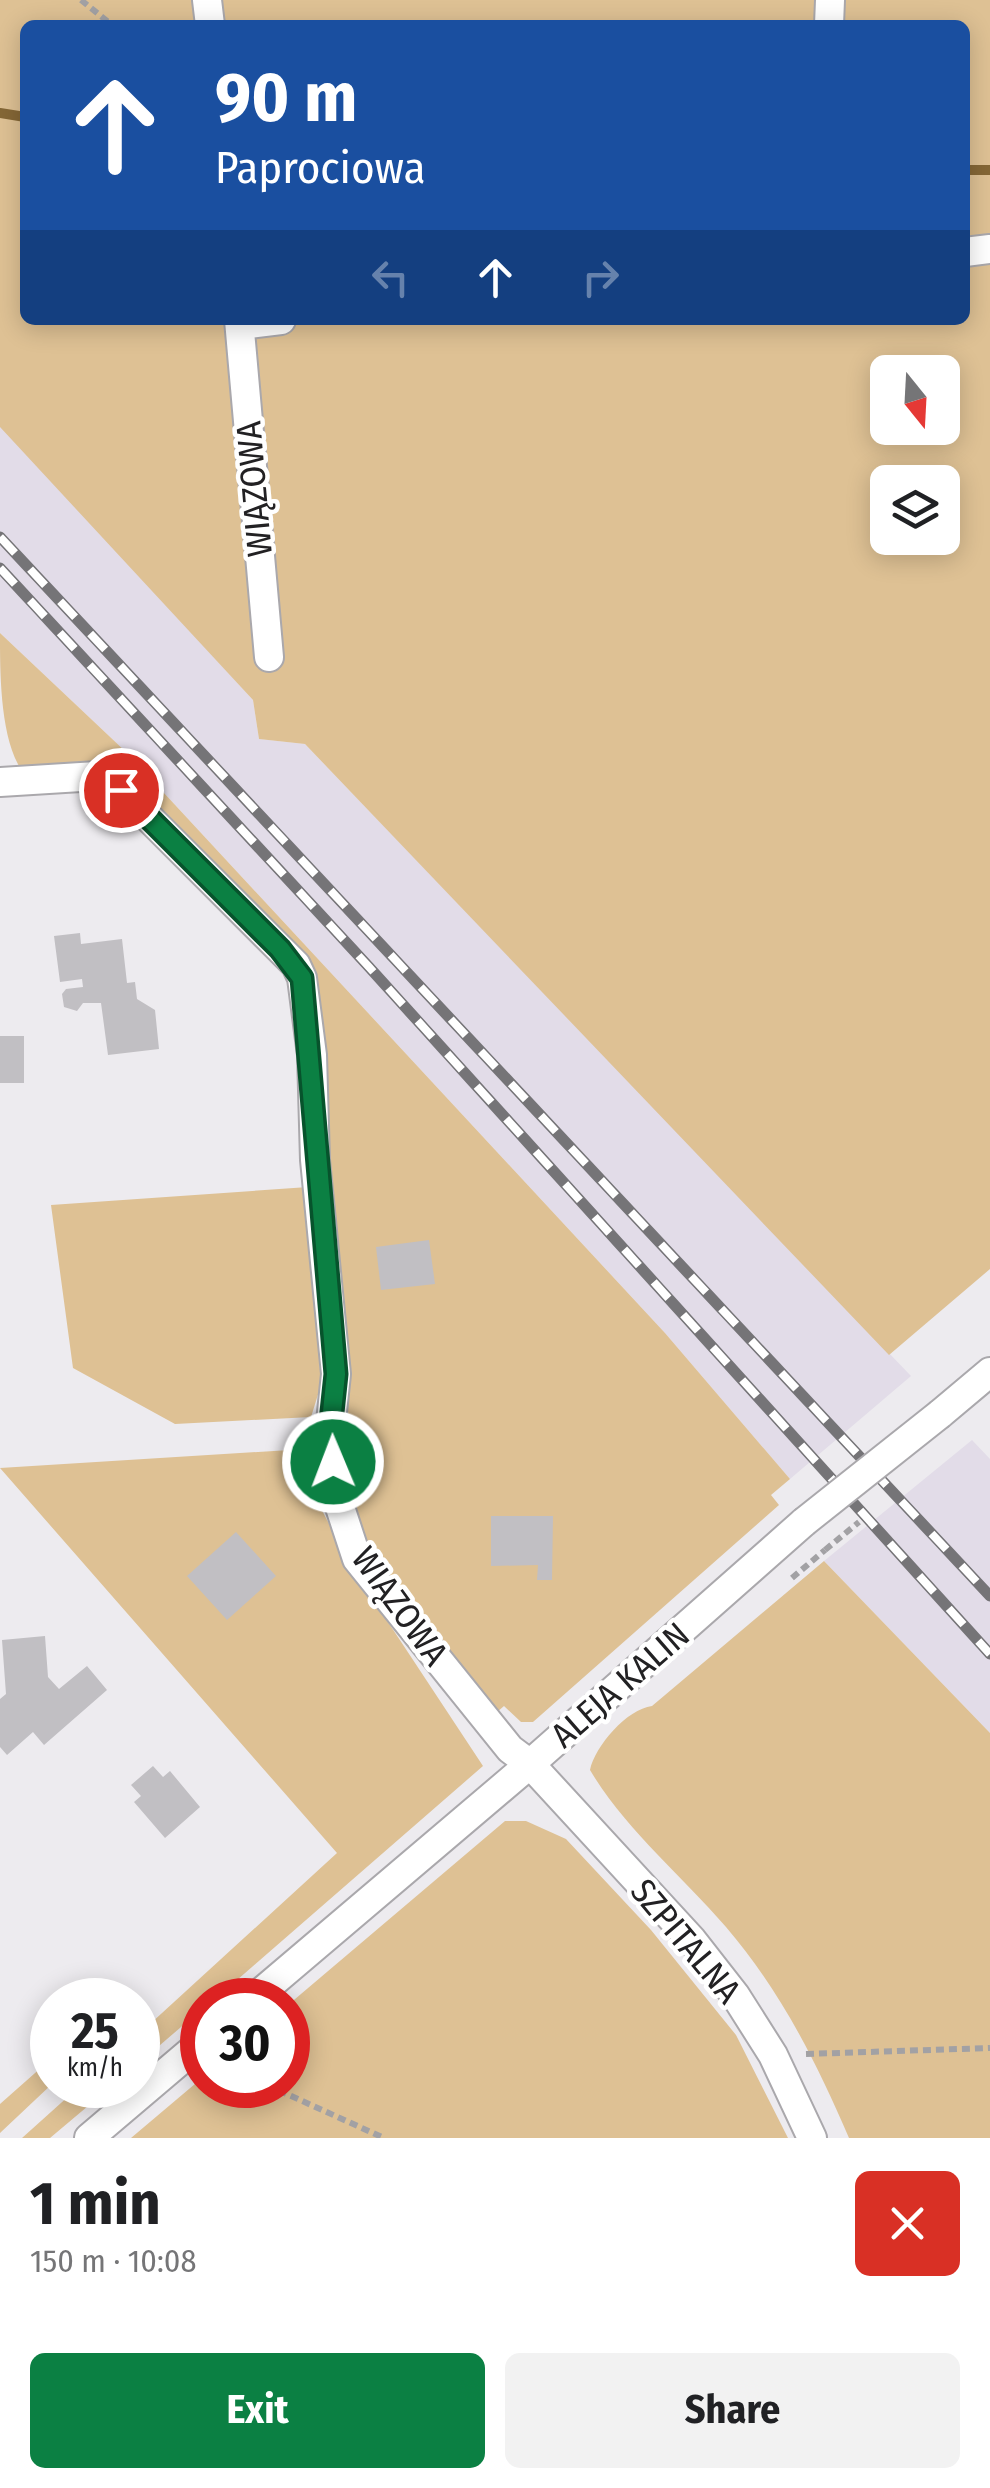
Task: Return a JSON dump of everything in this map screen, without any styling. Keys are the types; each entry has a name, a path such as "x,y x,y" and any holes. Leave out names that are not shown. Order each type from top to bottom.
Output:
{"street":[{"name":"WIĄZOWA","path":"239,325 269,657"},
{"name":"WIĄZOWA","path":"0,782 97,776 121,790 296,965 305,1001 322,1255 336,1374 330,1431 335,1492 358,1559 510,1750 530,1764"},
{"name":"ALEJA KALIN","path":"278,1978 530,1764 804,1522 990,1372"},
{"name":"SZPITALNA","path":"530,1764 692,1940 773,2055 812,2138"},
{"path":"89,2138 180,2061"}],"path":[{"path":"81,0 106,20"},
{"path":"773,2055 990,2048"},
{"path":"310,2104 384,2138"}],"shaded area":[{"path":"0,0 990,0 990,1269 889,1355 305,744 259,739 253,700 0,427"},
{"path":"0,423 253,700 259,739 305,744 911,1376 790,1479 665,1333 126,752 0,633"},
{"path":"0,633 126,752 665,1333 790,1479 771,1495 779,1505 533,1722 521,1722 504,1706 496,1713 384,1569 352,1505 345,1445 346,1340 327,1062 319,1010 301,960 133,789 22,771 5,724"},
{"path":"308,1187 321,1385 311,1417 175,1424 73,1368 51,1205"},
{"path":"972,1440 990,1459 990,1733 824,1561"},
{"path":"290,1450 353,1569 483,1766 239,1978 200,1978 337,1853 0,1468"},
{"path":"824,1561 990,1733 990,2138 849,2138 810,2054 763,1976 726,1927 620,1812 590,1770 598,1750 623,1721 652,1706"},
{"path":"505,1821 526,1821 566,1839 651,1930 736,2035 788,2138 131,2138 180,2097 180,2108 310,2108 310,1986"},
{"path":"180,1997 180,2028 160,2045 160,2015"},
{"path":"30,2077 30,2105 0,2133 0,2104"},
{"path":"55,2108 86,2108 50,2138 22,2138"}],"building":[{"path":"80,933 81,944 122,939 127,983 135,982 137,999 155,1010 159,1049 108,1055 101,1003 83,1003 77,1011 64,1007 62,994 66,989 83,987 82,979 60,982 54,936"},
{"path":"0,1036 24,1036 24,1083 0,1083"},
{"path":"429,1240 435,1284 381,1290 376,1247"},
{"path":"491,1516 553,1516 552,1580 537,1580 538,1565 491,1566"},
{"path":"236,1532 276,1576 227,1620 187,1576"},
{"path":"45,1636 48,1677 59,1689 87,1666 107,1690 44,1745 33,1732 7,1755 0,1747 0,1699 6,1694 2,1640"},
{"path":"153,1766 163,1777 170,1771 200,1807 165,1838 134,1802 141,1796 131,1785"}],"waterway":[{"path":"0,113 20,116"},
{"path":"970,170 990,170"}],"railway":[{"path":"0,537 990,1596"},
{"path":"0,568 369,967 990,1654"}],"route":[{"path":"121,790 296,965 302,978 312,1054 315,1160 336,1374 330,1431 333,1462"}]}
